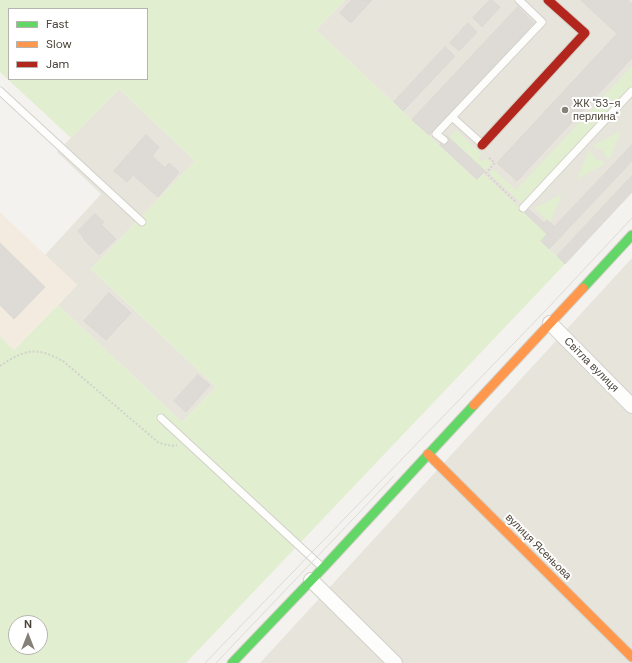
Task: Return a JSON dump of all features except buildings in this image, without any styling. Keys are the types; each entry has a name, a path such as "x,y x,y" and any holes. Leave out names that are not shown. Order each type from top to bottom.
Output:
{"street":[{"path":"482,145 585,33 548,0"},
{"path":"232,663 323,568 632,235"},
{"name":"Світла вулиця","path":"550,323 632,406"},
{"name":"вулиця Ясеньова","path":"428,454 632,657"},
{"path":"311,580 395,663"}],"lane":[{"path":"444,140 436,134 542,22 519,0"},
{"path":"0,91 142,222"},
{"path":"523,208 632,91"},
{"path":"452,117 482,145"},
{"path":"161,418 323,568"}],"path":[{"path":"482,145 484,153 495,163 486,173 523,208"},
{"path":"0,366 13,357 30,352 44,353 63,361 158,443 172,446 187,442"}],"shaded area":[{"path":"345,0 632,0 632,192 565,264 316,30"},
{"path":"119,89 195,161 91,269 216,387 182,422 58,305 77,285 45,255 101,194 57,152"},
{"path":"0,212 77,285 14,350 0,336"},
{"path":"632,258 632,663 260,663"}],"green space":[{"path":"0,0 345,0 316,30 476,180 483,173 548,235 541,241 565,264 186,663 0,663 0,336 14,350 58,305 182,422 216,387 91,269 195,161 119,89 71,138 9,80 148,80 148,8 8,8 8,79 0,72"},
{"path":"632,66 632,86 522,204 489,173 493,169 516,190"},
{"path":"456,130 482,154 478,158 482,161 486,158 492,163 485,171 449,137"},
{"path":"621,131 610,159 605,156 603,151 597,149 593,145"},
{"path":"589,150 596,159 601,160 605,164 577,179"},
{"path":"562,194 550,223 534,208"}],"tram line":[{"path":"205,663 546,310 632,218"},
{"path":"216,663 394,476"}],"traffic: fast":[{"path":"583,288 632,235"},
{"path":"232,663 323,568 474,405"}],"traffic: slow":[{"path":"474,405 583,288"},
{"path":"428,454 632,657"}],"traffic: jam":[{"path":"482,145 585,33 548,0"}],"place":[{"name":"ЖК \"53-я перлина\"","path":"565,110"}]}
